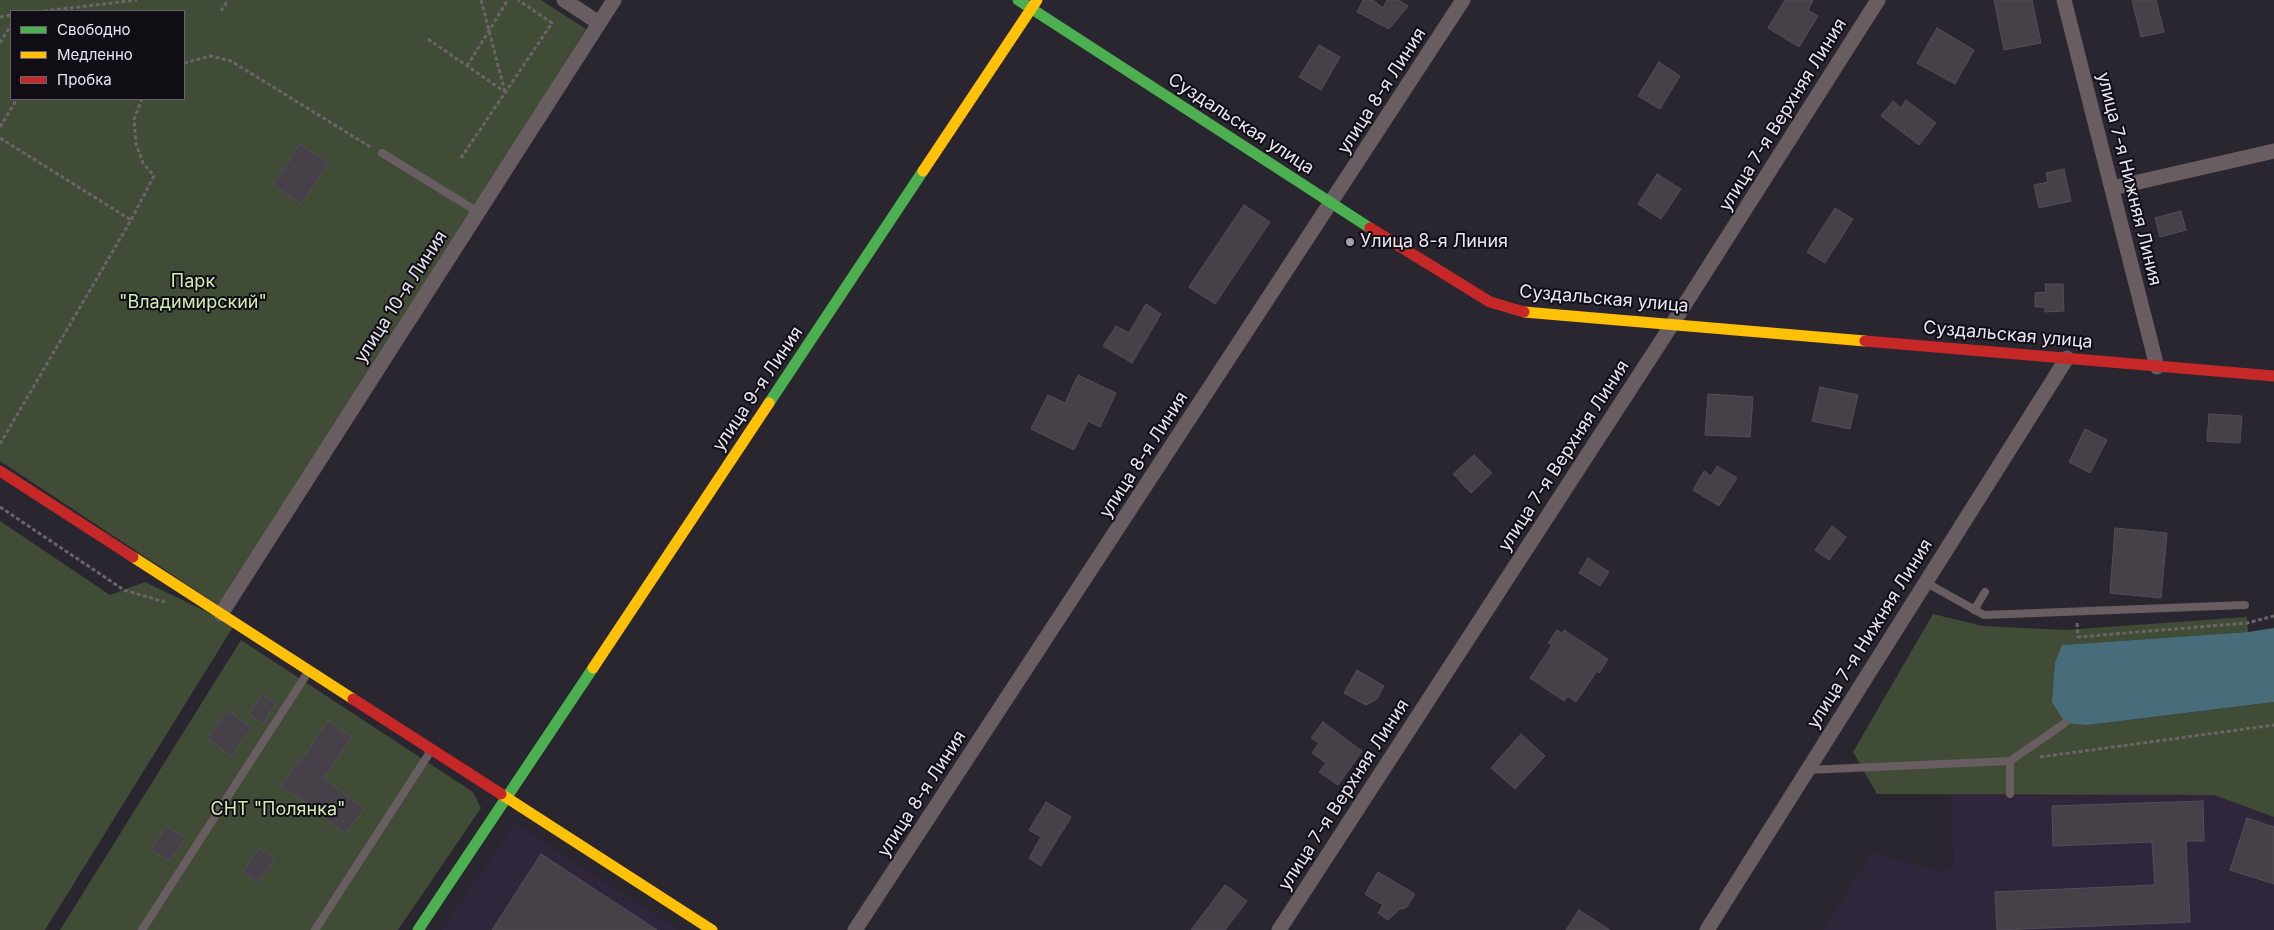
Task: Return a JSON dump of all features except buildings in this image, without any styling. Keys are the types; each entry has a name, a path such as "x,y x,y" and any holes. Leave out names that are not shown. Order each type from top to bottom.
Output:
{"street":[{"path":"564,0 599,23"},
{"name":"улица 10-я Линия","path":"221,614 614,0"},
{"name":"Суздальская улица","path":"1018,0 1034,4 1331,204 1490,302 1525,312 1672,323 2274,376"},
{"name":"улица 8-я Линия","path":"855,930 1463,0"},
{"name":"улица 7-я Верхняя Линия","path":"1279,930 1672,323 1878,0"},
{"name":"улица 7-я Нижняя Линия","path":"2064,0 2157,367"},
{"name":"улица 9-я Линия","path":"418,930 1034,4"},
{"path":"2112,188 2274,151"},
{"name":"улица 7-я Нижняя Линия","path":"1706,930 2067,358"},
{"path":"0,470 712,930"}],"lane":[{"path":"382,153 478,212"},
{"path":"1925,582 1984,615 2245,605"},
{"path":"1974,610 1985,592"},
{"path":"142,930 309,670"},
{"path":"1807,770 2010,761 2065,723"},
{"path":"314,930 432,749"},
{"path":"2010,761 2010,794"}],"path":[{"path":"69,10 137,0"},
{"path":"221,11 228,0"},
{"path":"481,0 505,93"},
{"path":"467,66 508,0"},
{"path":"461,158 552,23 518,0"},
{"path":"98,5 100,10"},
{"path":"0,43 10,28"},
{"path":"428,39 505,93"},
{"path":"185,63 211,56 231,61 382,153"},
{"path":"0,127 16,100"},
{"path":"0,444 131,220 154,176 143,163 136,144 134,118 142,100"},
{"path":"0,138 131,220"},
{"path":"0,507 124,590 171,603"},
{"path":"2077,612 2078,637 2247,623 2274,616"},
{"path":"2039,757 2274,725"}],"shaded area":[{"path":"1951,794 2214,795 2274,817 2274,930 1822,930 1872,853 1944,873 1954,864"},
{"path":"515,823 678,930 442,930"}],"green space":[{"name":"Парк \"Владимирский\"","path":"0,0 541,0 586,29 474,210 221,607 0,461"},
{"path":"0,521 110,595 145,582 233,627 45,930 0,930"},
{"path":"1933,614 1983,626 2065,630 2247,617 2248,632 2062,645 2088,725 2274,702 2274,817 2214,795 1877,794 1853,752"},
{"name":"СНТ \"Полянка\"","path":"241,640 473,792 481,808 398,930 60,930"}],"water":[{"path":"2274,628 2274,702 2088,725 2065,723 2052,702 2055,663 2062,645 2248,632"}],"traffic: fast":[{"path":"1018,0 1370,228"},
{"path":"769,403 923,171"},
{"path":"418,930 593,668"}],"traffic: slow":[{"path":"923,171 1037,0"},
{"path":"1524,312 1865,341"},
{"path":"593,668 769,403"},
{"path":"133,557 353,699"},
{"path":"501,794 712,930"}],"traffic: jam":[{"path":"1370,228 1490,302 1524,312"},
{"path":"1865,341 2274,376"},
{"path":"0,471 133,557"},
{"path":"353,699 501,794"}],"place":[{"name":"Улица 8-я Линия","path":"1350,242"}]}
